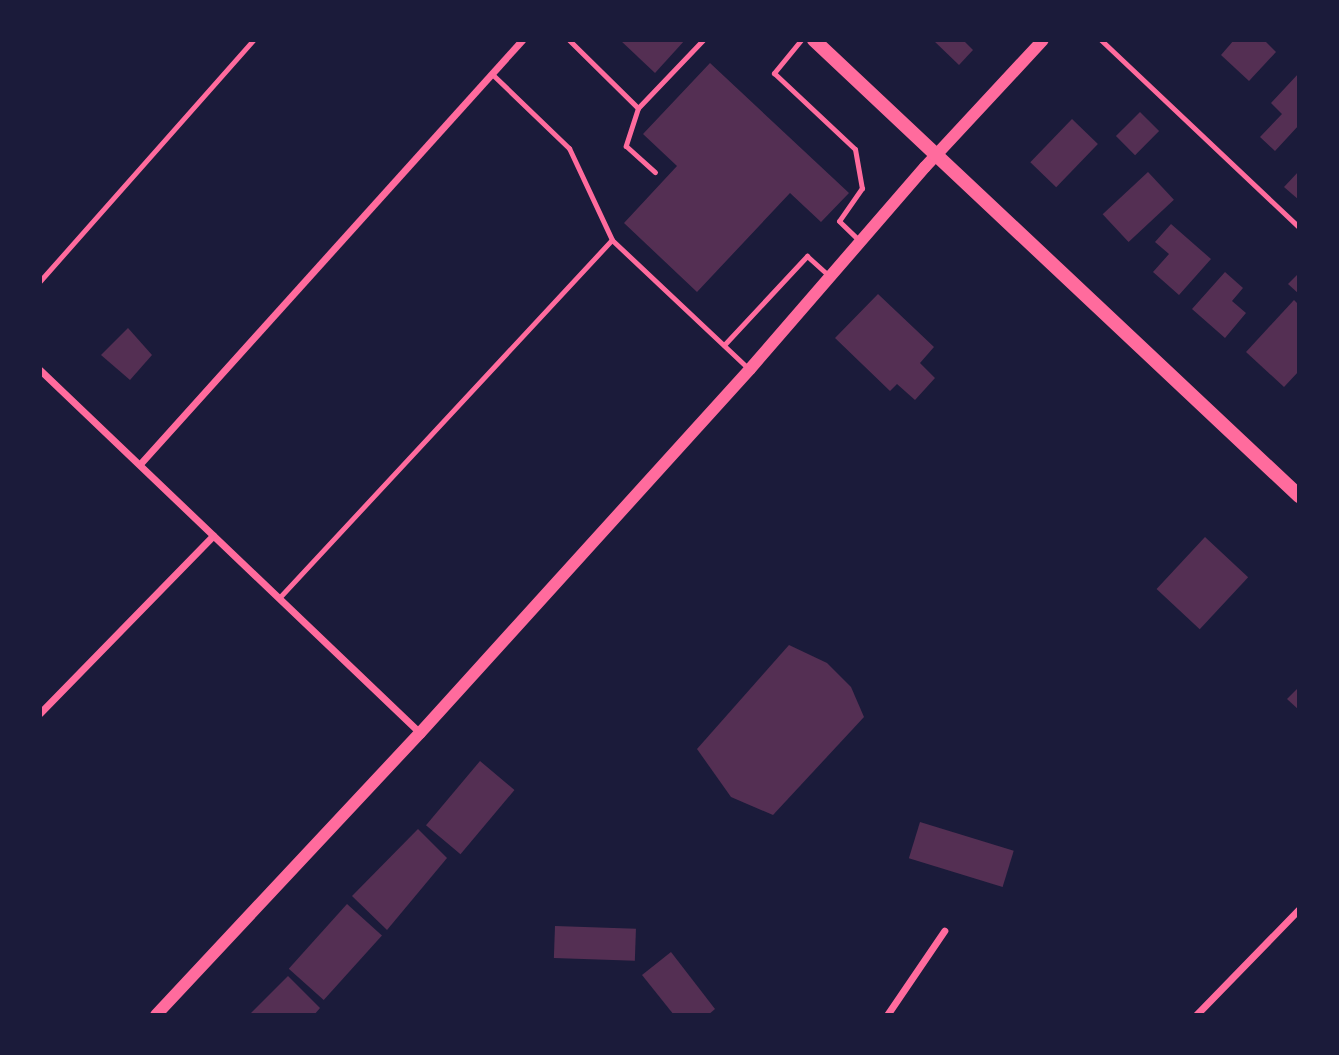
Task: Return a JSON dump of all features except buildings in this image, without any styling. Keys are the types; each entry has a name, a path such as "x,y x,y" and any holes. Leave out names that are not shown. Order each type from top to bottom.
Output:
{"main road":[{"path":"814,40 1299,496"}],"street":[{"path":"140,464 522,40"},
{"path":"156,1015 421,733 750,369 925,167 1043,40"},
{"path":"40,370 421,733"},
{"path":"40,713 213,536"},
{"path":"1196,1015 1299,909"},
{"path":"887,1015 944,931"}],"lane":[{"path":"40,282 253,40"},
{"path":"569,40 638,108"},
{"path":"654,172 626,146 638,108 703,40"},
{"path":"801,40 774,73 855,149 862,188 839,222 860,242"},
{"path":"1101,40 1299,227"},
{"path":"492,74 569,148 612,240 750,369"},
{"path":"279,598 612,240"},
{"path":"724,345 807,256 830,277"}]}
